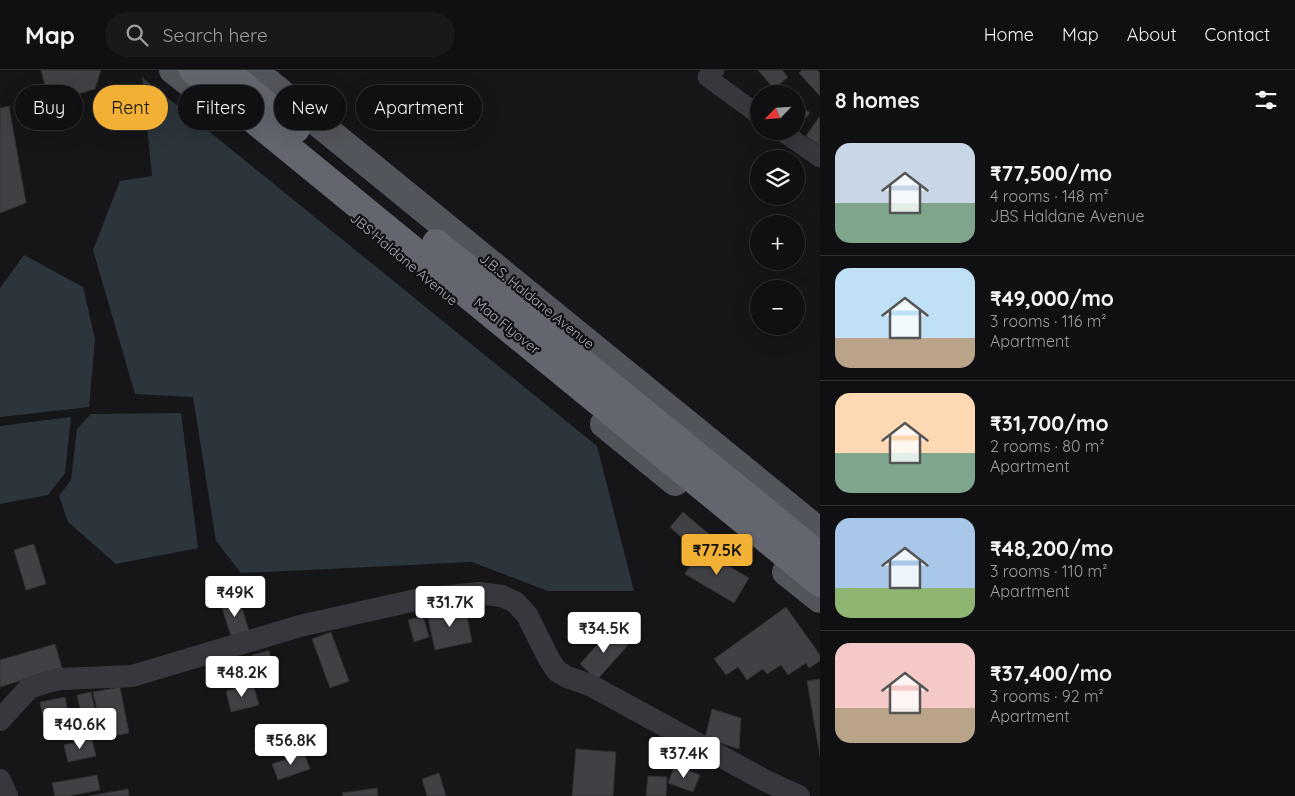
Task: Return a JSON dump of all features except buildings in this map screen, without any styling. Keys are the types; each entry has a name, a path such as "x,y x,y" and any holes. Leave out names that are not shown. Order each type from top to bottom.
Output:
{"highway":[{"name":"Maa Flyover","path":"193,70 820,583"},
{"name":"Maa Flyover","path":"224,70 820,556"}],"main road":[{"name":"JBS Haldane Avenue","path":"173,70 820,599"},
{"name":"J.B.S. Haldane Avenue","path":"253,70 820,532"}],"street":[{"path":"715,70 707,77 750,108"},
{"path":"794,140 820,158"},
{"path":"0,720 15,701 29,688 46,682 61,679 132,676 300,626 420,599 479,593 502,596 515,602 527,615 549,660 557,670 567,677 590,685 766,781 799,796"},
{"path":"0,780 7,796"}],"shaded area":[{"path":"142,77 152,85 143,85"},
{"path":"168,98 178,106 178,130 207,130 597,446 634,591 548,591 472,562 241,573 216,541 193,397 135,394 93,250 120,181 152,176 147,130 168,130"},
{"path":"24,255 83,287 95,339 89,407 0,417 0,288"},
{"path":"181,413 198,548 116,564 68,522 59,496 71,480 77,429 91,414"},
{"path":"71,417 65,473 48,495 0,504 0,426"}]}
